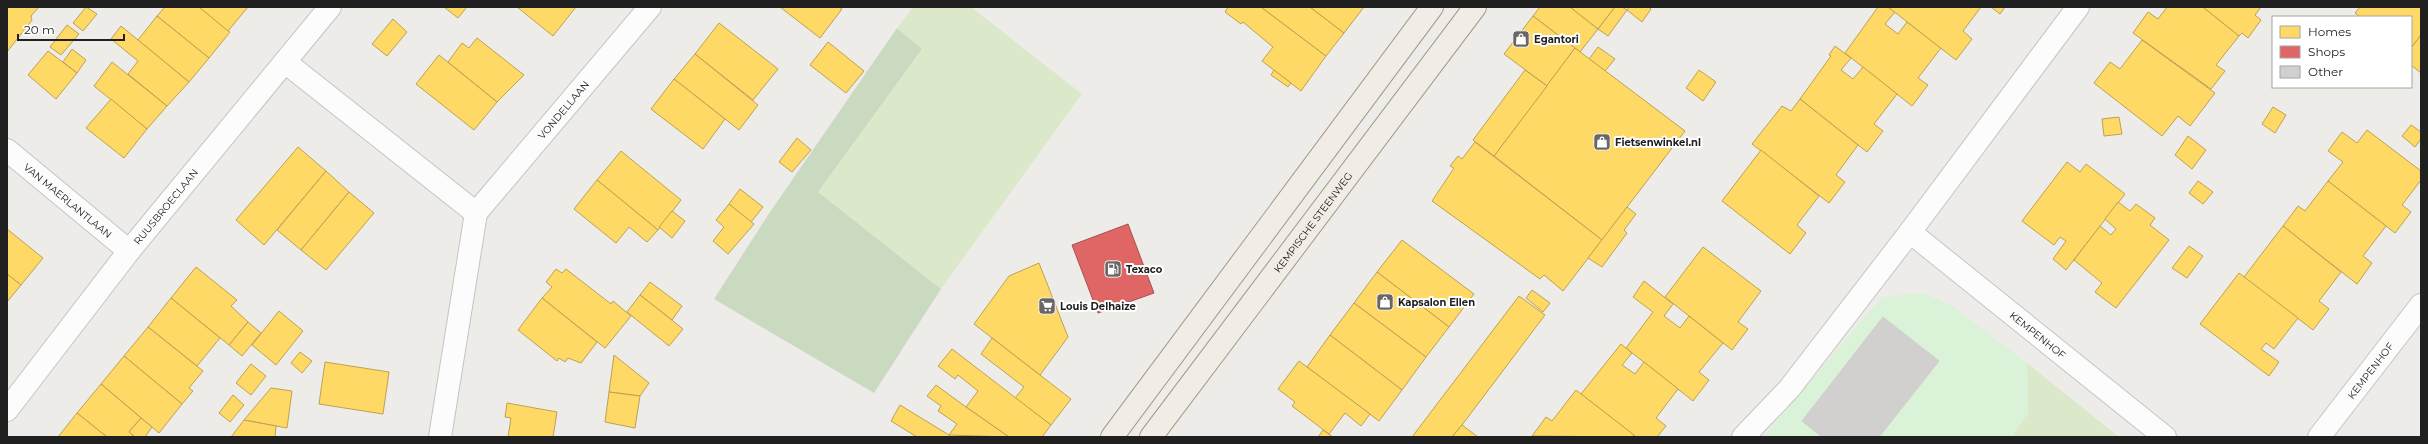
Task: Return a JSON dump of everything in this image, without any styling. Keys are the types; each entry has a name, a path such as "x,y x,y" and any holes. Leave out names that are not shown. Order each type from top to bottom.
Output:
{"main road":[{"path":"1112,437 1432,7"},
{"name":"KEMPISCHE STEENWEG","path":"1151,437 1475,7"}],"street":[{"name":"RUUSBROECLAAN","path":"7,410 130,251 330,7"},
{"name":"VONDELLAAN","path":"476,213 650,7"},
{"path":"1743,437 1789,389 1910,232 2078,7"},
{"path":"285,62 476,213 440,437"},
{"name":"VAN MAERLANTLAAN","path":"7,150 130,251"},
{"name":"KEMPENHOF","path":"1910,232 2165,437"},
{"name":"KEMPENHOF","path":"2319,437 2421,305"}],"green space":[{"path":"913,7 971,7 1082,94 941,289 818,192 922,49 897,28"},
{"path":"897,28 922,49 818,192 941,289 874,393 714,299 770,212"},
{"path":"1923,293 1951,305 2027,363 2028,413 2011,437 1763,437 1882,297"},
{"path":"2027,363 2119,437 2011,437 2028,413"}],"building: Homes":[{"path":"7,7 39,7 31,16 32,20 7,52"},
{"path":"86,7 97,14 83,31 73,23"},
{"path":"165,7 199,7 230,32 209,58 157,16"},
{"path":"199,7 248,7 228,31"},
{"path":"444,7 467,7 458,18"},
{"path":"517,7 576,7 553,36"},
{"path":"780,7 839,7 842,9 820,38"},
{"path":"1228,7 1261,7 1326,56 1301,91 1262,61 1273,47 1243,22 1241,24 1225,12"},
{"path":"1261,7 1310,7 1344,33 1326,56"},
{"path":"1310,7 1364,7 1344,33"},
{"path":"1540,7 1570,7 1598,29 1580,52 1533,16"},
{"path":"1570,7 1615,7 1598,29"},
{"path":"1615,7 1622,7 1627,10 1608,36 1598,29"},
{"path":"1629,7 1649,7 1651,9 1642,22 1627,10"},
{"path":"1878,7 1888,7 1895,12 1885,24 1898,34 1907,22 1941,48 1918,78 1928,85 1912,106 1845,53"},
{"path":"1888,7 1981,7 1963,31 1972,39 1956,60"},
{"path":"1991,7 2005,7 2000,14"},
{"path":"2167,7 2203,7 2239,36 2216,65 2225,71 2211,89 2133,33 2148,12 2158,19"},
{"path":"2203,7 2261,7 2255,15 2261,20 2248,38 2242,33 2239,36"},
{"path":"2360,7 2421,7 2421,35 2412,47 2412,16 2359,16 2355,13"},
{"path":"157,16 209,58 189,82 138,40"},
{"path":"1533,16 1575,48 1547,86 1504,54"},
{"path":"393,19 407,32 387,56 372,44"},
{"path":"719,23 778,69 753,100 695,54"},
{"path":"67,25 79,34 61,55 50,47"},
{"path":"121,26 189,82 167,106 128,74 138,61 111,39"},
{"path":"2421,35 2421,73 2412,66 2412,47"},
{"path":"477,38 524,75 497,102 448,62 462,43 469,48"},
{"path":"2142,40 2215,93 2190,126 2178,116 2162,136 2094,83 2110,62 2120,69"},
{"path":"828,42 864,71 846,93 810,65"},
{"path":"1835,46 1851,58 1841,70 1853,79 1863,67 1897,94 1874,124 1883,131 1867,152 1800,99 1831,56 1829,55"},
{"path":"1598,47 1615,59 1605,71 1589,59"},
{"path":"1575,48 1685,131 1602,240 1494,156"},
{"path":"72,49 86,60 77,73 63,62"},
{"path":"48,51 77,73 56,99 28,75"},
{"path":"695,54 758,105 739,130 674,79"},
{"path":"439,55 497,102 474,130 416,84"},
{"path":"112,62 167,106 147,129 94,86"},
{"path":"1274,70 1291,83 1288,87 1271,75"},
{"path":"1525,70 1547,86 1494,156 1473,140"},
{"path":"1699,70 1716,82 1703,101 1686,88"},
{"path":"674,79 725,119 703,149 651,109"},
{"path":"111,99 147,129 124,158 86,128"},
{"path":"1800,99 1858,145 1836,175 1845,182 1829,203 1752,144 1782,106 1791,111"},
{"path":"2273,107 2286,115 2275,133 2262,124"},
{"path":"2119,117 2122,134 2104,136 2102,119"},
{"path":"2411,125 2421,132 2421,139 2415,147 2402,136"},
{"path":"2367,130 2421,171 2421,180 2402,205 2411,212 2395,233 2328,181 2343,162 2328,151 2342,132 2357,143"},
{"path":"2188,136 2206,150 2192,169 2175,155"},
{"path":"797,138 811,150 792,172 779,162"},
{"path":"1475,142 1602,240 1563,291 1544,275 1540,279 1432,201 1454,168 1450,166 1458,156 1462,159"},
{"path":"298,147 326,171 264,245 236,220"},
{"path":"1761,150 1819,196 1797,225 1806,233 1790,254 1722,201"},
{"path":"621,151 681,200 658,230 597,180"},
{"path":"2067,162 2080,172 2086,164 2125,194 2066,270 2053,259 2066,241 2060,237 2054,245 2022,221"},
{"path":"326,171 349,192 301,250 277,230"},
{"path":"597,180 658,230 647,242 629,227 616,243 574,209"},
{"path":"2198,181 2213,192 2203,204 2189,193"},
{"path":"2328,181 2386,226 2363,256 2372,263 2357,284 2283,226 2298,206 2305,211"},
{"path":"740,189 763,207 751,222 729,204"},
{"path":"349,192 374,213 326,270 301,250"},
{"path":"2118,202 2130,211 2136,204 2155,218 2150,225 2169,240 2116,308 2095,292 2102,283 2074,260 2100,226 2111,235 2116,229 2105,219"},
{"path":"729,204 754,224 728,254 713,241 724,227 716,220"},
{"path":"1627,207 1636,214 1624,230 1627,233 1602,267 1588,258"},
{"path":"672,211 685,221 672,238 659,227"},
{"path":"2283,226 2341,272 2319,301 2329,309 2313,330 2244,277"},
{"path":"7,229 43,258 21,285 7,274"},
{"path":"1402,240 1474,294 1449,327 1377,272"},
{"path":"2189,246 2203,256 2187,278 2172,268"},
{"path":"1703,247 1761,291 1738,322 1748,329 1732,350 1665,297"},
{"path":"1039,263 1068,337 1040,375 974,324 1009,276"},
{"path":"196,267 237,300 231,306 248,322 229,345 171,298"},
{"path":"556,269 562,273 566,269 611,304 613,301 631,316 605,348 542,298 552,287 546,282"},
{"path":"1377,272 1449,327 1426,357 1354,303"},
{"path":"2239,273 2298,318 2274,349 2266,343 2261,349 2279,362 2269,376 2200,324"},
{"path":"7,274 21,285 7,302"},
{"path":"1644,281 1673,304 1664,316 1680,328 1689,316 1723,343 1699,372 1709,380 1693,401 1626,348 1653,312 1633,297"},
{"path":"650,282 682,306 672,320 640,295"},
{"path":"1532,290 1550,303 1543,312 1526,298"},
{"path":"640,295 683,329 669,346 627,312"},
{"path":"1519,296 1545,315 1462,425 1452,437 1412,437"},
{"path":"171,298 220,338 197,366 148,327"},
{"path":"542,298 597,342 581,363 568,358 565,362 559,358 557,361 518,330"},
{"path":"1354,303 1426,357 1402,390 1330,335"},
{"path":"279,311 303,331 276,365 252,345"},
{"path":"248,322 261,333 242,356 229,345"},
{"path":"148,327 203,371 189,388 193,391 182,404 124,356"},
{"path":"1330,335 1402,390 1379,421 1307,367"},
{"path":"992,338 1071,399 1051,425 1015,398 1024,387 981,354"},
{"path":"1621,344 1632,353 1622,365 1635,374 1644,362 1678,389 1656,418 1666,426 1657,437 1636,437 1581,394"},
{"path":"952,349 1051,425 1042,437 1009,437 966,407 978,391 958,375 955,379 938,366"},
{"path":"300,352 312,361 302,373 291,363"},
{"path":"614,355 649,383 640,396 609,392"},
{"path":"124,356 182,404 159,433 101,384"},
{"path":"1299,361 1370,414 1361,426 1345,413 1329,434 1292,406 1295,402 1278,389"},
{"path":"325,362 389,372 383,414 319,404"},
{"path":"251,364 266,376 251,395 236,383"},
{"path":"101,384 141,418 129,432 135,437 107,437 77,413"},
{"path":"936,385 1009,437 949,435 957,424 938,411 941,406 927,396"},
{"path":"271,388 292,391 287,428 244,420"},
{"path":"1576,390 1634,435 1633,437 1532,436 1546,417 1552,421"},
{"path":"609,392 640,396 635,428 605,422"},
{"path":"233,395 244,405 230,422 219,413"},
{"path":"507,403 557,412 553,437 508,437 511,418 505,417"},
{"path":"900,405 951,437 917,437 891,421"},
{"path":"77,413 107,437 58,437"},
{"path":"141,418 152,427 145,437 135,437 129,432"},
{"path":"244,420 276,426 275,437 231,437"},
{"path":"1462,425 1478,437 1452,437"},
{"path":"1323,430 1333,437 1318,437"}],"building: Shops":[{"name":"Texaco","path":"1128,224 1154,293 1098,313 1072,245"}],"building: Other":[{"path":"1883,317 1939,361 1879,437 1822,437 1802,421"}],"place":[{"name":"Egantori","path":"1521,39"},
{"name":"Fietsenwinkel.nl","path":"1602,142"},
{"name":"Texaco","path":"1113,269"},
{"name":"Kapsalon Ellen","path":"1385,302"},
{"name":"Louis Delhaize","path":"1047,306"}]}
